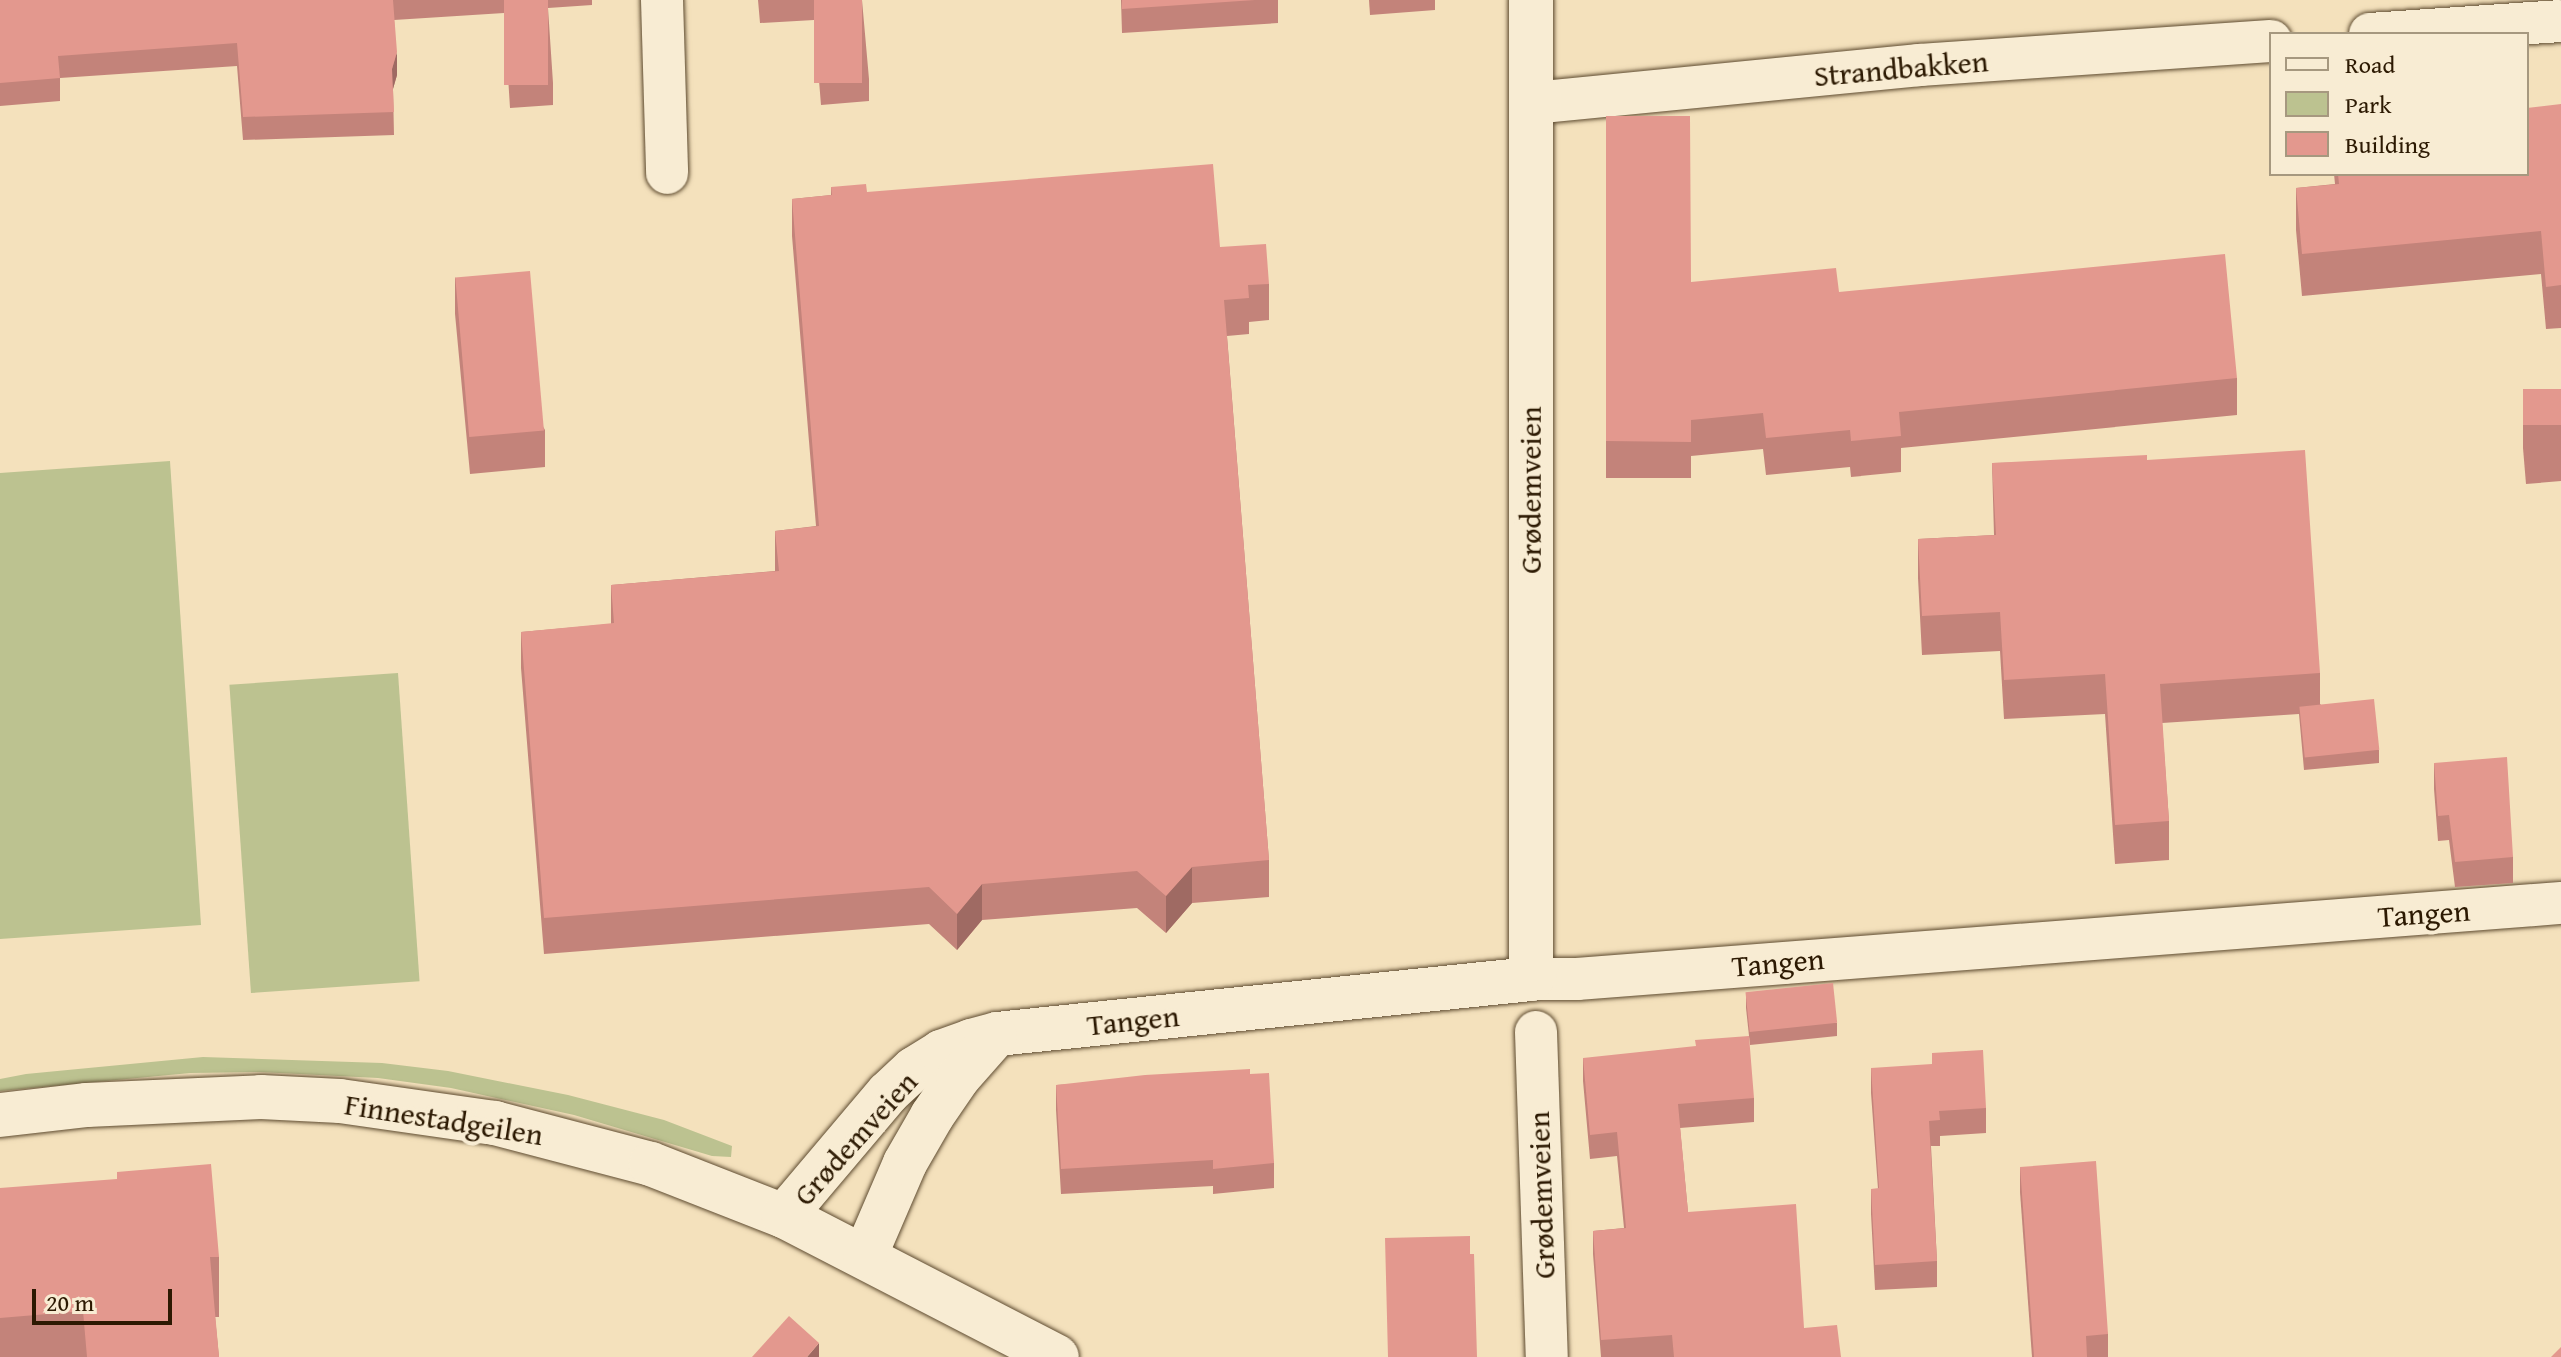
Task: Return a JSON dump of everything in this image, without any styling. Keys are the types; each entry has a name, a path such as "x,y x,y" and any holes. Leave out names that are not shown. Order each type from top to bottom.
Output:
{"main road":[{"name":"Grødemveien","path":"1531,0 1531,979"},
{"name":"Tangen","path":"997,1034 1531,979"},
{"name":"Grødemveien","path":"784,1216 853,1131 914,1069 941,1052 997,1034"},
{"name":"Grødemveien","path":"865,1256 905,1163 932,1116 958,1078 997,1034"},
{"name":"Finnestadgeilen","path":"0,1115 101,1104 261,1097 340,1101 450,1115 567,1140 651,1164 784,1216 1057,1357"},
{"name":"Finnestadgeilen","path":"865,1256 1029,1357"}],"street":[{"path":"662,0 667,173"},
{"path":"2399,32 2561,21"},
{"name":"Strandbakken","path":"1532,103 1919,65 2269,41"},
{"name":"Tangen","path":"1531,979 1577,979 2561,903"},
{"name":"Grødemveien","path":"1536,1032 1547,1357"}],"green space":[{"path":"170,461 201,925 0,939 0,473"},
{"path":"398,673 420,981 251,993 229,685"},
{"path":"203,1057 382,1063 448,1071 568,1095 664,1120 732,1146 731,1157 712,1156 574,1115 451,1088 378,1078 260,1072 190,1073 0,1091 0,1079 26,1074"}],"building":[{"path":"0,0 393,0 397,52 392,69 394,112 243,117 237,43 58,56 60,78 0,83"},
{"path":"504,0 548,0 548,85 504,85"},
{"path":"814,0 862,0 862,83 814,83"},
{"path":"1122,0 1255,0 1122,9"},
{"path":"2561,104 2561,285 2546,287 2541,231 2302,254 2296,188 2339,184 2338,176 2529,176 2529,108"},
{"path":"1606,116 1690,116 1691,282 1836,268 1839,292 2225,254 2237,378 1899,412 1901,436 1851,441 1850,430 1766,438 1763,413 1691,420 1691,442 1606,441"},
{"path":"1213,164 1220,247 1266,244 1269,284 1248,285 1249,298 1224,300 1269,860 1192,867 1166,896 1137,871 982,884 957,914 929,887 544,918 521,632 614,623 611,585 779,571 775,531 819,526 792,199 832,195 831,187 866,184 867,192"},
{"path":"530,271 544,430 469,437 455,278"},
{"path":"2523,389 2561,389 2561,425 2523,425"},
{"path":"2305,450 2320,673 2160,684 2169,821 2115,825 2105,674 2004,680 2000,612 1922,616 1918,539 1996,535 1992,463 2147,455 2147,460"},
{"path":"2374,699 2379,750 2305,758 2299,707"},
{"path":"2507,757 2513,857 2455,862 2449,815 2438,816 2434,763"},
{"path":"1833,983 1837,1023 1750,1032 1745,992"},
{"path":"1749,1036 1754,1098 1678,1104 1688,1212 1796,1204 1804,1328 1837,1325 1841,1357 1674,1357 1672,1335 1601,1340 1593,1231 1626,1228 1617,1132 1590,1135 1583,1058 1696,1046 1695,1040"},
{"path":"1983,1050 1986,1108 1939,1111 1940,1120 1929,1121 1937,1261 1875,1265 1871,1189 1879,1188 1871,1068 1932,1064 1932,1053"},
{"path":"1250,1069 1250,1074 1269,1073 1274,1163 1213,1169 1213,1160 1061,1169 1056,1085 1145,1075"},
{"path":"2096,1161 2108,1334 2086,1336 2087,1357 2034,1357 2020,1167"},
{"path":"211,1164 219,1257 210,1257 219,1357 87,1357 83,1311 0,1318 0,1188 117,1179 117,1172"},
{"path":"1470,1236 1470,1254 1474,1254 1477,1357 1388,1357 1385,1238"},
{"path":"789,1316 819,1343 807,1357 752,1357"},
{"path":"2561,1347 2561,1357 2551,1357"}]}
